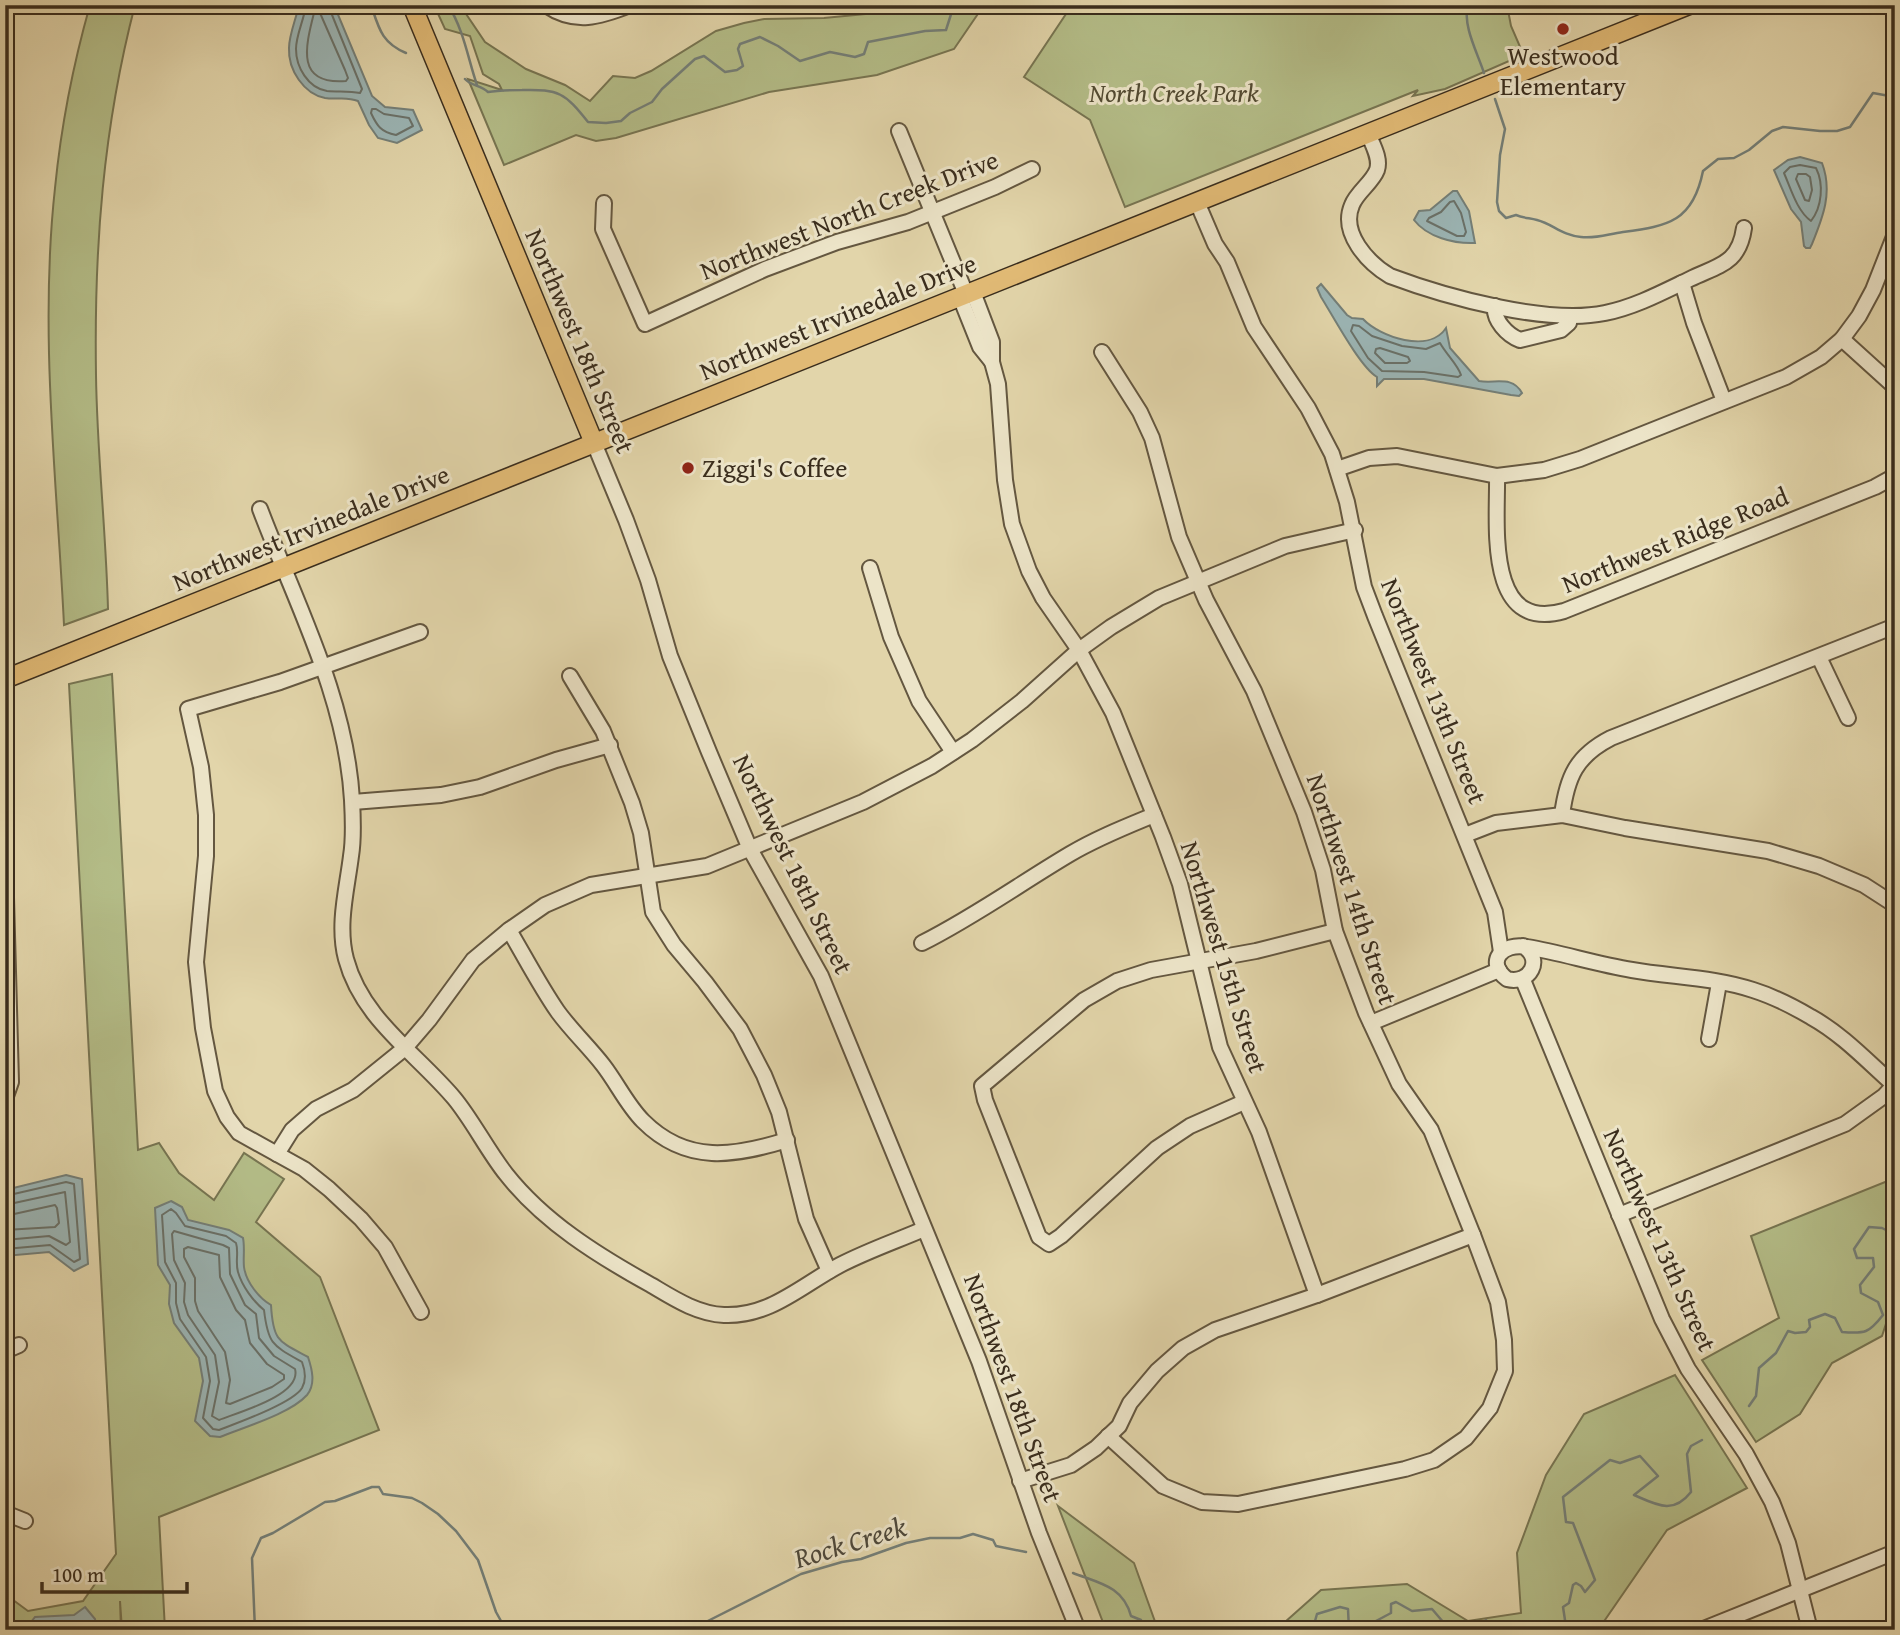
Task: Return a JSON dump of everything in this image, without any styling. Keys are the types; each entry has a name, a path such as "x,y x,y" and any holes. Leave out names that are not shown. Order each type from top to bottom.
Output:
{"main road":[{"name":"Northwest 18th Street","path":"412,5 594,443"},
{"name":"Northwest Irvinedale Drive","path":"5,679 1689,5"}],"street":[{"path":"546,5 564,15 583,19 606,15 629,5"},
{"name":"Northwest 15th Street","path":"900,131 966,294 992,342 992,362 998,384 1004,470 1012,524 1029,571 1043,598 1079,650 1113,713 1154,815 1180,884 1220,1047 1259,1132 1317,1295"},
{"path":"1368,133 1377,158 1377,169 1356,198 1349,214 1351,229 1361,251 1378,269 1390,276 1495,306 1570,316 1609,312 1726,263 1740,247 1744,228"},
{"name":"Northwest North Creek Drive","path":"604,203 603,229 645,324 788,260 932,213 1032,169"},
{"name":"Northwest 13th Street","path":"1201,200 1223,240 1227,262 1254,327 1308,408 1337,469 1355,530 1361,573 1375,617 1495,912 1501,952"},
{"path":"1337,469 1369,458 1397,456 1497,476 1545,470 1567,464 1804,368 1842,339 1859,316 1873,290 1895,234"},
{"path":"1682,283 1698,335 1724,401"},
{"path":"1495,306 1496,317 1510,334 1520,340 1561,330 1569,323 1570,316"},
{"path":"1842,339 1895,387"},
{"name":"Northwest 14th Street","path":"1102,352 1140,412 1152,438 1169,508 1198,581 1254,691 1304,812 1323,870 1335,931 1371,1023 1399,1084 1431,1130 1473,1235 1499,1302 1505,1371 1490,1408 1466,1438 1434,1460 1270,1499 1238,1504 1202,1502 1163,1486 1108,1436"},
{"name":"Northwest 18th Street","path":"594,443 648,580 670,656 750,849 821,976 991,1392 1020,1481 1078,1630"},
{"name":"Northwest Ridge Road","path":"1497,476 1496,544 1502,575 1509,593 1524,608 1554,614 1875,487 1895,475"},
{"path":"260,509 323,667 336,706 348,758 352,850 342,926 345,956 353,980 368,1006 455,1099 505,1174 541,1212 582,1244 689,1307 723,1315 760,1311 789,1298 830,1271 861,1255 925,1229"},
{"path":"277,1154 292,1130 316,1109 353,1090 405,1048 473,960 545,905 567,894 619,879 707,866 874,797 953,752 1023,701 1079,650 1137,610 1198,581 1285,546 1355,530"},
{"path":"870,569 891,637 919,701 953,752"},
{"path":"1562,815 1570,776 1581,760 1595,747 1611,738 1895,626"},
{"path":"420,632 268,686 188,709 201,767 206,815 206,856 196,962 203,1028 215,1091 227,1117 239,1133 304,1169 361,1219 384,1247 421,1312"},
{"path":"1819,657 1847,718"},
{"path":"570,676 610,745 632,803 641,833 653,912 658,923 740,1029 764,1075 788,1140 806,1219 830,1271"},
{"path":"352,802 441,795 480,787 556,760 610,745"},
{"path":"922,943 1072,853 1154,815"},
{"path":"1465,835 1496,823 1562,815 1768,851 1819,866 1893,900"},
{"path":"5,861 11,1082 5,1099"},
{"name":"Northwest 13th Street","path":"1495,912 1522,946"},
{"path":"509,930 559,1014 598,1059 642,1120 653,1129 691,1150 724,1155 788,1140"},
{"path":"1244,1102 1190,1126 1157,1148 1049,1244 1039,1237 985,1100 982,1086 1084,1000 1117,981 1151,970 1256,951 1335,931"},
{"path":"1522,946 1531,952 1534,967 1522,980 1507,979 1499,970 1501,952 1508,946 1522,946 1633,970 1719,982 1754,990 1813,1018 1840,1037 1894,1085 1884,1096 1844,1124 1619,1215"},
{"path":"1534,967 1552,959 1568,957"},
{"path":"1371,1023 1499,970"},
{"name":"Northwest 13th Street","path":"1522,980 1662,1318 1688,1369 1746,1454 1772,1502 1788,1543 1810,1630"},
{"path":"1709,1039 1719,982"},
{"path":"1020,1481 1071,1465 1119,1426 1130,1403 1157,1371 1184,1348 1215,1330 1317,1295 1473,1235"},
{"path":"5,1351 19,1345"},
{"path":"5,1513 25,1521"},
{"path":"1701,1630 1895,1552"}],"green space":[{"path":"90,5 135,5 115,97 99,235 97,404 108,609 64,625 49,352 51,243 64,119"},
{"path":"434,5 460,5 485,42 526,69 565,85 590,101 613,76 635,78 716,31 744,23 764,19 824,18 917,9 918,5 984,5 954,49 877,75 769,92 616,138 596,141 576,135 504,165 468,79 502,90 499,84 483,74 470,36 445,29"},
{"name":"North Creek Park","path":"1072,5 1507,5 1511,26 1521,49 1516,58 1445,89 1413,96 1418,90 1125,207 1090,120 1024,77"},
{"path":"112,674 138,1150 159,1143 179,1173 214,1200 244,1153 284,1179 256,1222 320,1277 379,1430 159,1517 165,1630 122,1630 120,1601 121,1630 7,1630 5,1594 28,1611 83,1601 116,1554 69,684"},
{"path":"1895,1178 1895,1296 1882,1336 1832,1363 1800,1414 1756,1442 1702,1360 1779,1318 1751,1236"},
{"path":"1675,1375 1747,1488 1667,1530 1598,1630 1276,1630 1321,1590 1407,1584 1468,1621 1521,1613 1517,1553 1546,1475 1584,1414"},
{"path":"1058,1506 1134,1563 1158,1630 1106,1630"}],"water":[{"path":"299,5 334,5 372,96 385,107 413,110 422,130 397,143 378,138 358,101 317,96 304,86 294,72 289,56 290,38"},
{"path":"1800,157 1822,163 1827,184 1823,214 1810,248 1804,246 1801,222 1791,209 1774,170 1788,160"},
{"path":"1453,191 1457,191 1469,211 1475,243 1442,238 1426,231 1414,220 1419,211 1430,210"},
{"path":"1321,284 1347,315 1363,319 1392,337 1428,340 1438,336 1446,328 1450,348 1479,381 1508,382 1518,387 1522,393 1519,396 1511,395 1424,379 1384,379 1377,386 1377,377 1355,352 1321,297 1317,288"},
{"path":"66,1175 82,1179 88,1264 74,1271 49,1252 5,1256 5,1190"},
{"path":"171,1201 182,1207 188,1220 229,1230 243,1238 245,1273 254,1289 271,1305 273,1326 279,1339 308,1357 311,1366 312,1386 299,1402 278,1414 220,1437 210,1436 195,1421 203,1381 199,1358 174,1323 169,1304 170,1285 158,1265 155,1208"},
{"path":"85,1607 95,1619 97,1630 25,1630 35,1617 74,1615"}],"waterway":[{"path":"371,5 386,40 406,53"},
{"path":"448,5 462,34 477,85"},
{"path":"465,79 488,92 553,92 567,99 588,122 621,121 630,113 652,102 662,89 695,59 704,56 725,72 737,70 743,66 738,49 740,44 760,37 800,61 830,52 855,57 864,54 868,42 925,31 946,30 954,5"},
{"path":"1455,5 1466,11"},
{"path":"1468,5 1469,30 1484,73"},
{"path":"1495,99 1505,129 1500,155 1497,202 1499,211 1506,218 1516,215 1537,220 1574,236 1597,237 1654,227 1676,218 1693,201 1703,171 1718,159 1734,158 1749,150 1772,131 1783,127 1837,131 1850,127 1873,93 1895,97"},
{"name":"Rock Creek","path":"1749,1406 1756,1396 1759,1368 1776,1353 1788,1331 1806,1332 1810,1327 1809,1320 1825,1314 1835,1318 1842,1332 1856,1333 1870,1329 1883,1315 1878,1302 1861,1293 1860,1285 1874,1267 1873,1258 1857,1258 1854,1249 1869,1227 1895,1229"},
{"name":"Rock Creek","path":"1556,1630 1565,1620 1563,1607 1569,1603 1573,1585 1576,1583 1585,1592 1595,1580 1573,1523 1566,1522 1563,1497 1610,1460 1620,1463 1640,1456 1658,1476 1634,1495 1657,1505 1678,1504 1691,1492 1687,1454 1691,1446 1702,1440"},
{"name":"Rock Creek","path":"255,1630 252,1558 261,1538 325,1502 372,1487 379,1487 383,1494 412,1498 422,1503 456,1531 478,1560 496,1612 506,1630"},
{"name":"Rock Creek","path":"690,1630 801,1574 861,1559 906,1543 930,1538 960,1538 973,1534 993,1540 996,1546 1026,1552"},
{"name":"Rock Creek","path":"1073,1573 1101,1583 1116,1592 1131,1616 1141,1620 1140,1626 1132,1630"},
{"name":"Rock Creek","path":"1365,1630 1391,1613 1391,1604 1396,1602 1412,1611 1432,1609 1444,1623 1446,1630"},
{"name":"Rock Creek","path":"1318,1630 1315,1621 1317,1614 1340,1607 1348,1609 1349,1630"},
{"name":"Rock Creek","path":"1473,1630 1486,1620 1490,1630"}],"place":[{"name":"Westwood Elementary","path":"1563,29"},
{"name":"Ziggi's Coffee","path":"688,468"}]}
